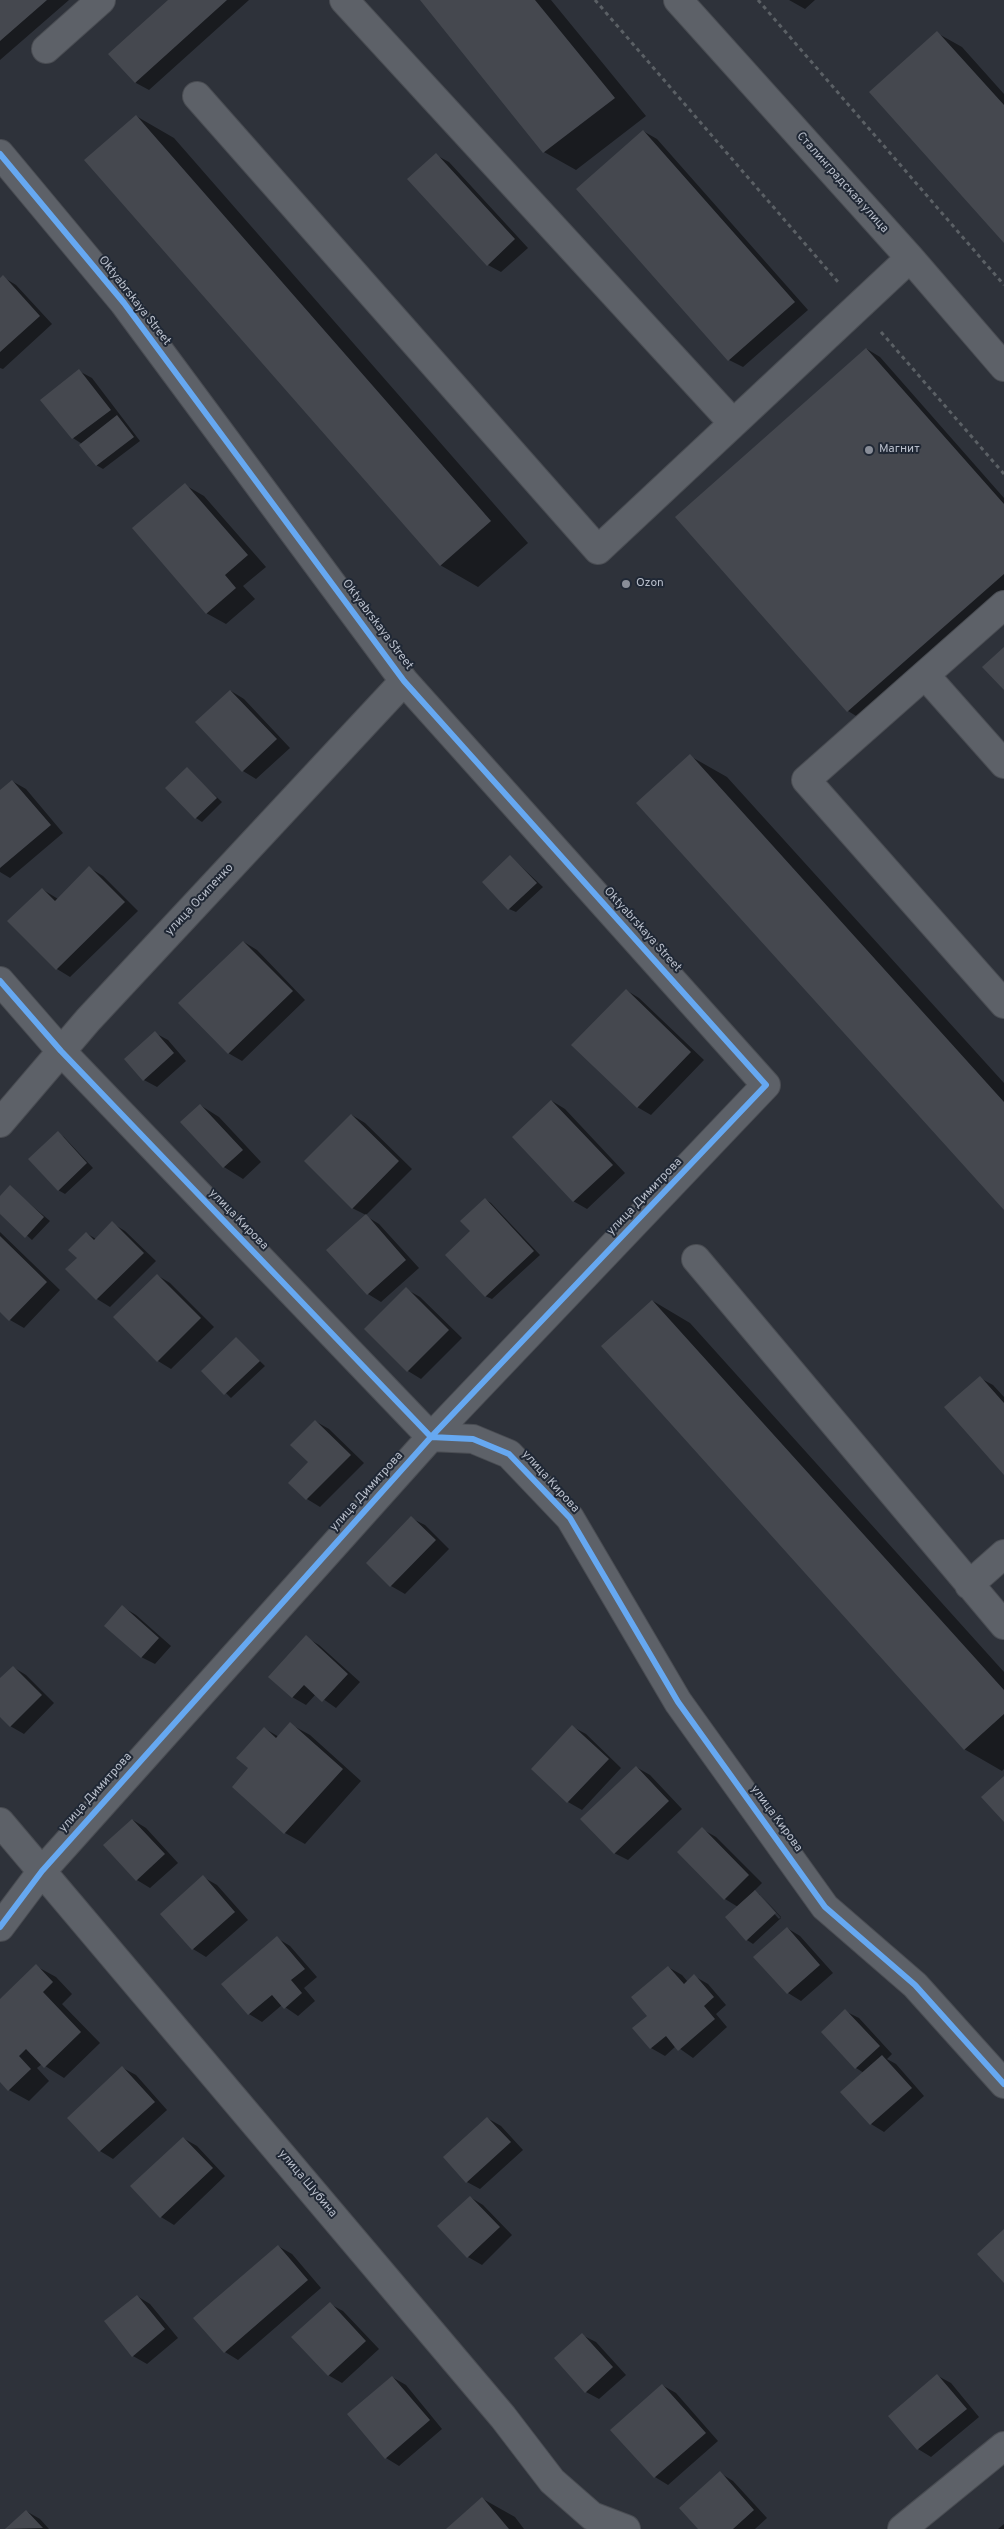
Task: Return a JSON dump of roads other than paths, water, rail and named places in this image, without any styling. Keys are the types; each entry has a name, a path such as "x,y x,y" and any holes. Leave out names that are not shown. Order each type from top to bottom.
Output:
{"street":[{"path":"46,49 101,0"},
{"path":"344,0 733,423"},
{"name":"Сталинградская улица","path":"678,0 910,258 1004,368"},
{"path":"197,96 598,550 910,258"},
{"name":"Oktyabrskaya Street","path":"0,154 124,303 404,681 766,1086"},
{"path":"1004,605 806,780 1004,1004"},
{"path":"925,675 1004,764"},
{"name":"улица Осипенко","path":"0,1123 61,1051 404,681"},
{"name":"улица Кирова","path":"0,981 61,1051 431,1437 474,1439 509,1454 570,1518 678,1702 825,1907 915,1985 1004,2084"},
{"name":"улица Димитрова","path":"0,1927 42,1871 431,1437 766,1086"},
{"path":"696,1259 1004,1625"},
{"path":"969,1585 1004,1554"},
{"name":"улица Шубина","path":"0,1822 503,2416 552,2481 592,2516 626,2529"},
{"path":"902,2529 1004,2446"}],"place":[{"name":"Магнит","path":"869,450"},
{"name":"Ozon","path":"626,584"}]}
